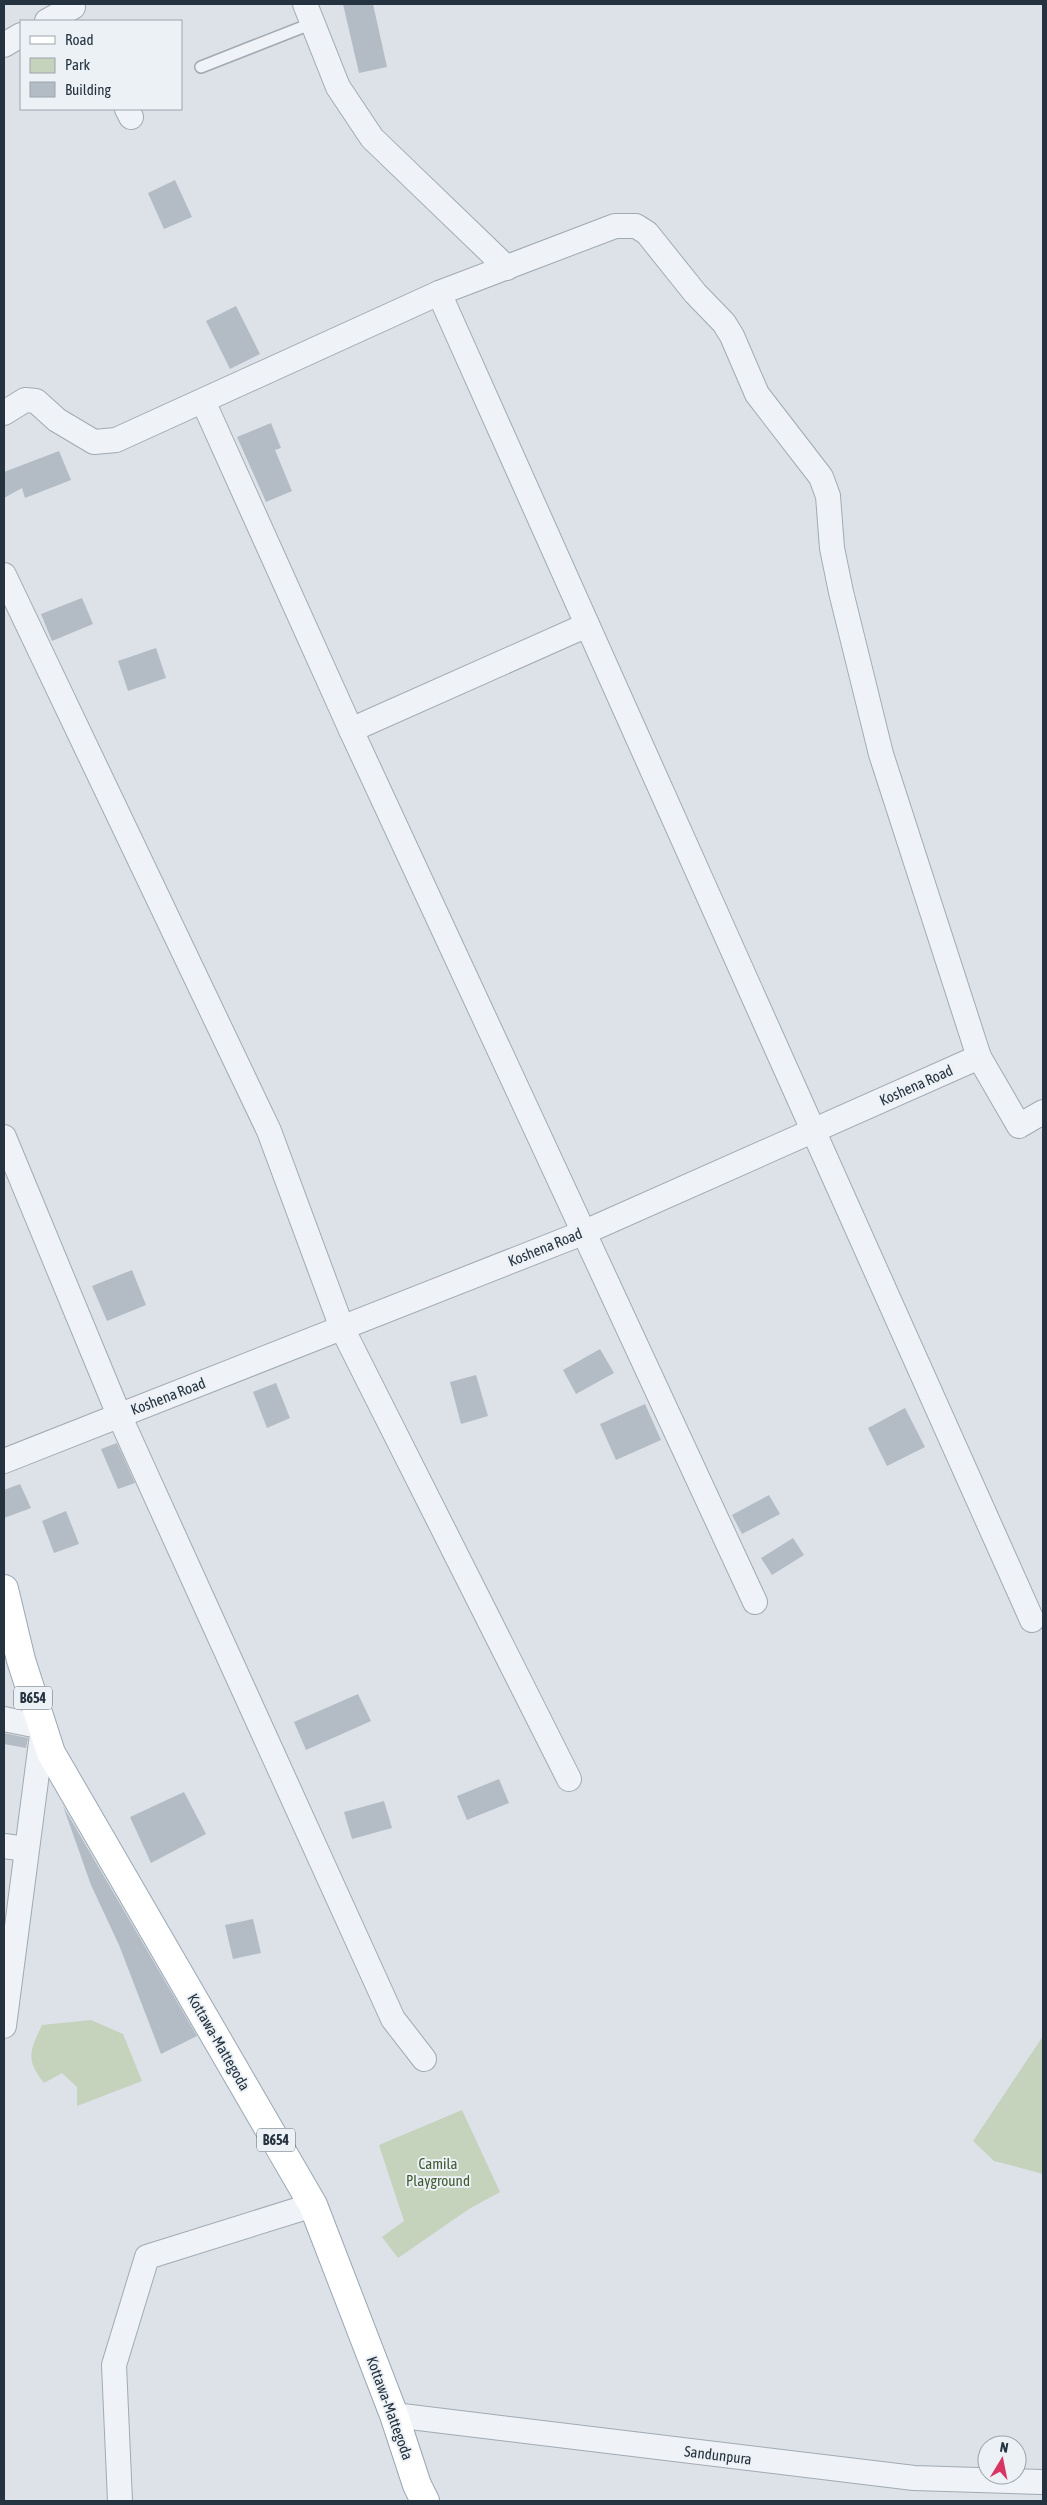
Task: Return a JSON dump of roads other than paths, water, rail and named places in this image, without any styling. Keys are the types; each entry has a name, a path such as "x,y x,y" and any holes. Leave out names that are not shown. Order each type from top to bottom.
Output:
{"main road":[{"name":"Kottawa-Mattegoda","path":"4,1589 21,1660 51,1753 313,2204 394,2415 417,2485 425,2501"}],"street":[{"path":"51,20 75,11"},
{"path":"309,13 338,87 372,138 507,268"},
{"path":"4,45 20,36"},
{"path":"4,413 25,400 36,401 57,420 94,442 116,440 439,293 615,226 636,226 647,233 695,293 724,323 732,336 757,394 821,477 828,496 832,548 839,583 881,754 979,1057 1020,1126 1043,1112"},
{"path":"439,293 1032,1620"},
{"path":"203,401 351,730 755,1602"},
{"path":"4,575 269,1131 342,1328 568,1779"},
{"path":"351,730 587,625"},
{"name":"Koshena Road","path":"4,1461 585,1232 979,1057"},
{"path":"4,1137 120,1415 393,2019 424,2058"},
{"path":"4,1719 43,1727 15,1848 4,2026"},
{"path":"120,2501 114,2364 148,2257 313,2204"},
{"name":"Sandunpura","path":"394,2415 914,2478 1043,2482"}],"lane":[{"path":"200,67 309,13"}],"park label":[{"name":"Camila Playground","path":"438,2172"}]}
